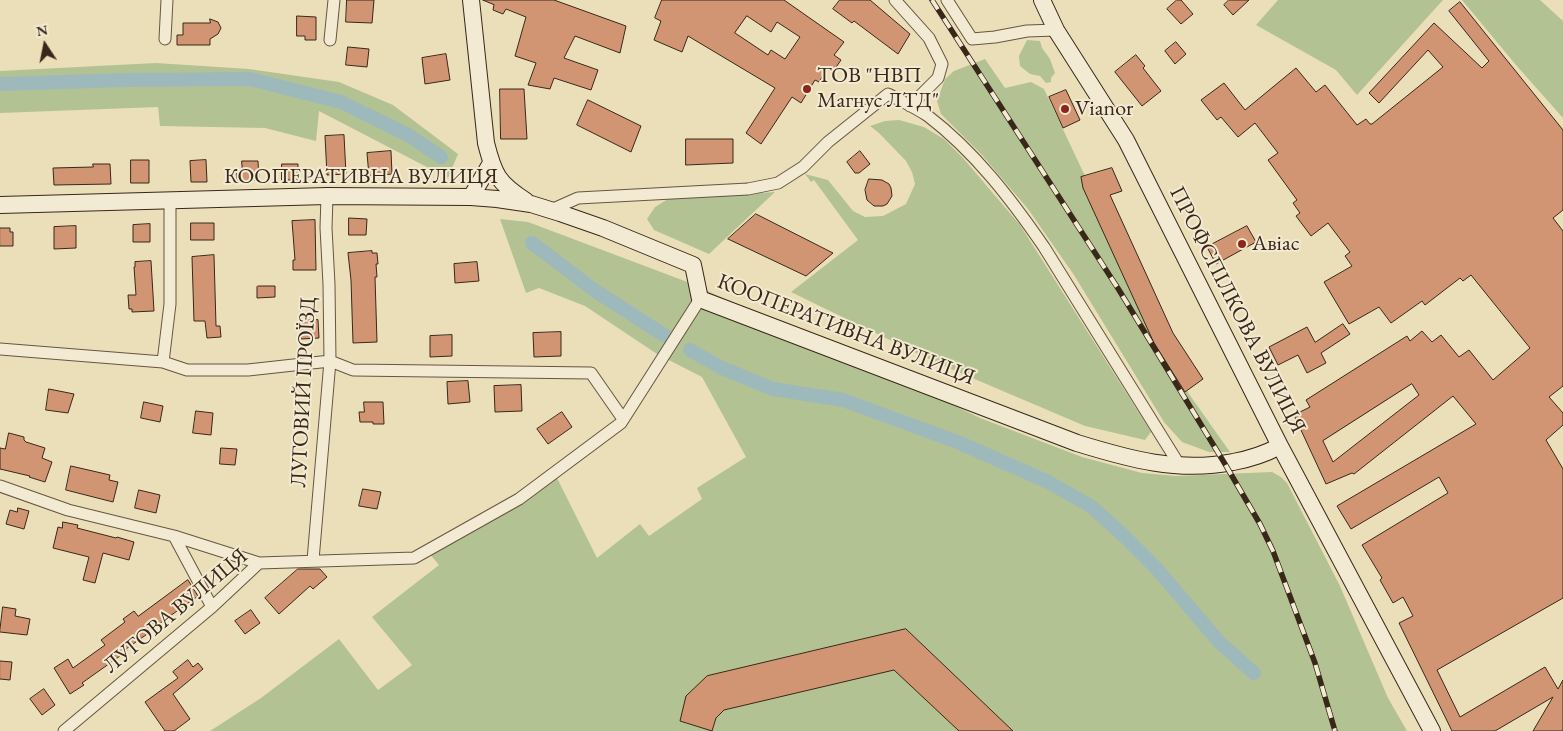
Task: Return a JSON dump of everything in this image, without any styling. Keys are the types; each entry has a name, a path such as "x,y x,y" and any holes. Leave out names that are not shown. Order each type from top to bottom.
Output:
{"street":[{"path":"166,39 167,0"},
{"path":"330,40 334,0"},
{"path":"471,0 486,143 491,163 508,190 531,204"},
{"path":"895,0 929,38 942,64 938,78 910,106"},
{"path":"947,0 972,39 1027,31 1056,30"},
{"name":"ПРОФСПІЛКОВА ВУЛИЦЯ","path":"1042,0 1056,30 1126,140 1280,446 1432,731"},
{"path":"551,210 578,198 748,188 778,183 803,167 828,142 888,94 927,116 970,152 1020,212 1044,247 1180,466"},
{"path":"471,197 491,163"},
{"name":"КООПЕРАТИВНА ВУЛИЦЯ","path":"0,205 328,196 471,197 531,204 612,232 693,265 700,299 1077,443 1120,456 1159,464 1190,467 1247,460 1268,453 1280,446"},
{"name":"ЛУГОВИЙ ПРОЇЗД","path":"313,560 330,361 326,228 328,196"},
{"path":"163,362 170,304 170,200"},
{"name":"ЛУГОВА ВУЛИЦЯ","path":"64,731 212,607 259,563 414,558 519,498 621,423 700,299"},
{"path":"0,349 163,362 187,370 248,370 330,361 353,370 591,373 623,419"},
{"path":"0,486 68,510 174,536 259,563"},
{"path":"174,536 212,607"}],"green space":[{"path":"1278,0 1443,0 1357,95 1336,70 1256,25"},
{"path":"1462,0 1540,0 1563,21 1563,118 1516,65"},
{"path":"1027,40 1040,41 1055,73 1051,78 1051,82 1046,83 1040,76 1030,74 1020,66 1019,56"},
{"path":"985,59 1005,88 1031,82 1044,89 1085,176 1086,187 1159,344 1189,394 1230,452 1209,452 1182,442 1164,422 1074,275 1028,209 982,155 941,114 937,101 945,79 954,71"},
{"path":"156,63 249,69 339,82 393,105 458,154 448,178 319,111 316,141 265,128 160,126 158,107 0,113 0,71"},
{"path":"899,120 924,127 944,139 963,158 1020,225 1151,432 1145,440 1085,426 937,363 791,292 858,240 814,180 811,182 805,174 828,180 853,211 865,217 883,216 906,204 915,184 912,172 906,161 870,126 885,121"},
{"path":"775,192 709,254 654,230 647,219 655,207 668,199"},
{"path":"500,219 528,222 690,283 879,369 980,418 1082,457 1142,473 1176,476 1272,472 1281,477 1287,483 1340,586 1388,698 1407,731 210,731 261,698 339,639 378,690 412,665 372,617 439,565 429,553 556,476 597,558 640,524 649,536 702,499 697,488 746,457 702,377 657,354 585,306 539,288 526,293"}],"building":[{"path":"347,0 374,0 372,23 346,22"},
{"path":"483,0 554,0 626,26 620,53 575,36 564,58 598,70 591,90 554,78 550,89 528,85 536,63 515,56 526,17 506,9 503,14 493,10 494,5"},
{"path":"662,0 784,0 844,42 834,55 841,60 832,73 827,69 819,82 815,80 801,103 792,97 761,144 746,133 775,88 688,36 682,52 654,40 661,21 655,18","holes":["747,16 771,32 777,22 800,37 785,59 771,50 768,55 735,33"]},
{"path":"840,0 870,0 910,34 898,54 854,21 852,23 833,9"},
{"path":"1177,0 1181,0 1193,14 1181,24 1167,9"},
{"path":"1229,0 1249,0 1233,15 1224,5"},
{"path":"1460,2 1563,130 1563,210 1553,218 1563,231 1563,386 1549,397 1563,413 1563,425 1546,440 1563,469 1563,598 1437,670 1460,717 1545,667 1558,689 1563,680 1563,731 1533,731 1553,697 1495,731 1452,731 1399,623 1413,616 1403,597 1393,603 1380,580 1382,578 1362,545 1448,493 1439,477 1351,529 1337,506 1476,424 1453,396 1354,474 1352,473 1326,484 1294,415 1310,407 1306,400 1407,336 1410,341 1422,331 1432,342 1441,335 1459,357 1469,350 1493,380 1530,348 1471,275 1463,281 1460,278 1425,305 1422,301 1391,323 1379,307 1349,324 1324,282 1352,266 1345,256 1350,252 1328,223 1311,236 1296,216 1300,213 1293,203 1297,200 1268,160 1278,153 1255,123 1238,137 1221,117 1217,120 1201,100 1224,83 1245,110 1296,68 1316,92 1325,85 1357,125 1366,119 1372,124 1443,67 1428,50 1379,103 1369,93 1434,23 1482,68 1489,61 1449,11","holes":["1412,384 1419,395 1333,462 1323,441"]},
{"path":"297,16 316,17 316,40 305,40 305,36 297,36"},
{"path":"210,19 218,22 221,28 218,34 210,39 210,45 177,45 177,35 183,35 183,23 210,23"},
{"path":"1176,42 1186,54 1175,64 1165,51"},
{"path":"348,47 369,49 367,67 346,65"},
{"path":"446,54 450,80 425,84 422,58"},
{"path":"1136,55 1145,66 1143,68 1161,91 1142,106 1115,72"},
{"path":"500,89 524,89 527,139 501,139"},
{"name":"Vianor","path":"1066,90 1080,120 1063,128 1049,97"},
{"path":"588,100 641,126 631,152 577,125"},
{"path":"344,135 346,174 327,175 325,136"},
{"path":"686,139 733,139 733,163 686,165"},
{"path":"391,151 392,174 369,176 367,153"},
{"path":"860,151 870,164 859,173 855,173 847,162"},
{"path":"131,160 149,160 149,183 131,183"},
{"path":"206,160 207,182 191,182 190,161"},
{"path":"242,161 258,161 259,180 237,181 236,171 242,171"},
{"path":"93,164 110,164 111,184 54,185 53,168 93,167"},
{"path":"282,164 298,164 298,180 282,180"},
{"path":"1112,168 1122,191 1110,195 1173,333 1203,379 1185,392 1154,343 1083,188 1081,177"},
{"path":"869,179 882,180 889,184 892,196 887,204 874,206 867,200 865,190"},
{"path":"756,214 833,253 806,276 728,239"},
{"path":"349,218 367,219 366,235 349,235"},
{"path":"315,220 316,270 293,270 293,260 295,260 292,221"},
{"path":"191,223 214,223 214,240 191,240"},
{"path":"150,224 150,242 133,242 133,225"},
{"path":"76,226 76,248 54,249 54,227"},
{"path":"1247,226 1256,242 1216,264 1207,247"},
{"path":"0,228 10,228 10,232 13,232 13,246 0,246"},
{"path":"372,251 372,253 377,253 378,264 376,264 377,277 375,277 377,342 353,343 348,253"},
{"path":"214,255 216,326 220,326 221,337 207,338 205,321 194,321 192,257"},
{"path":"151,261 154,311 132,312 132,309 129,309 128,295 136,295 135,262"},
{"path":"477,262 479,281 455,283 454,264"},
{"path":"258,286 275,286 275,297 257,298"},
{"path":"318,320 319,338 301,339 300,321"},
{"path":"1343,324 1350,334 1321,353 1326,363 1307,373 1298,355 1278,365 1269,347 1307,327 1315,342"},
{"path":"561,332 561,356 534,357 533,333"},
{"path":"452,335 452,356 430,357 430,336"},
{"path":"468,381 470,402 448,404 447,382"},
{"path":"521,385 522,411 495,412 494,386"},
{"path":"49,389 74,394 68,413 46,410"},
{"path":"144,402 163,406 160,422 141,418"},
{"path":"364,402 383,402 384,424 360,422 359,412 364,412"},
{"path":"196,411 213,413 211,435 193,433"},
{"path":"562,412 572,427 548,444 537,429"},
{"path":"9,433 24,437 26,442 45,448 42,458 52,462 45,482 30,476 0,469 0,448 5,449"},
{"path":"221,448 237,449 235,465 220,464"},
{"path":"71,466 110,475 109,480 118,482 113,502 66,490"},
{"path":"363,489 381,492 377,509 359,506"},
{"path":"139,490 160,495 156,513 135,508"},
{"path":"18,508 29,511 24,529 6,524 10,510 17,512"},
{"path":"63,522 78,525 77,528 134,542 129,560 103,553 95,583 83,580 89,557 53,548 58,527 62,528"},
{"path":"298,569 320,569 327,577 313,589 310,586 279,614 265,598"},
{"path":"188,580 198,596 149,631 126,649 127,651 82,683 84,685 70,694 54,668 68,659 73,668 105,645 101,640 125,622 123,619 134,611 138,616"},
{"path":"3,607 16,609 15,616 30,619 27,635 0,632"},
{"path":"251,610 260,623 245,634 235,621"},
{"path":"906,629 1013,731 959,731 894,670 724,710 716,718 712,731 680,721 686,696 707,676"},
{"path":"188,660 193,667 198,663 203,669 173,694 190,719 174,731 165,731 145,702 178,678 173,672"},
{"path":"0,661 12,662 10,680 0,679"},
{"path":"44,689 55,705 42,715 30,699"}],"waterway":[{"path":"0,84 250,79 341,102 408,135 441,157"},
{"path":"532,243 594,290 667,337"},
{"path":"690,350 722,368 773,389 843,400 960,443 1048,482 1092,507 1157,569 1219,642 1254,673"}],"railway":[{"path":"932,0 1119,290 1260,524 1273,551 1315,663 1335,731"}],"place":[{"name":"ТОВ \"НВП Магнус ЛТД\"","path":"807,89"},
{"name":"Vianor","path":"1065,109"},
{"name":"Авіас","path":"1242,244"}]}
